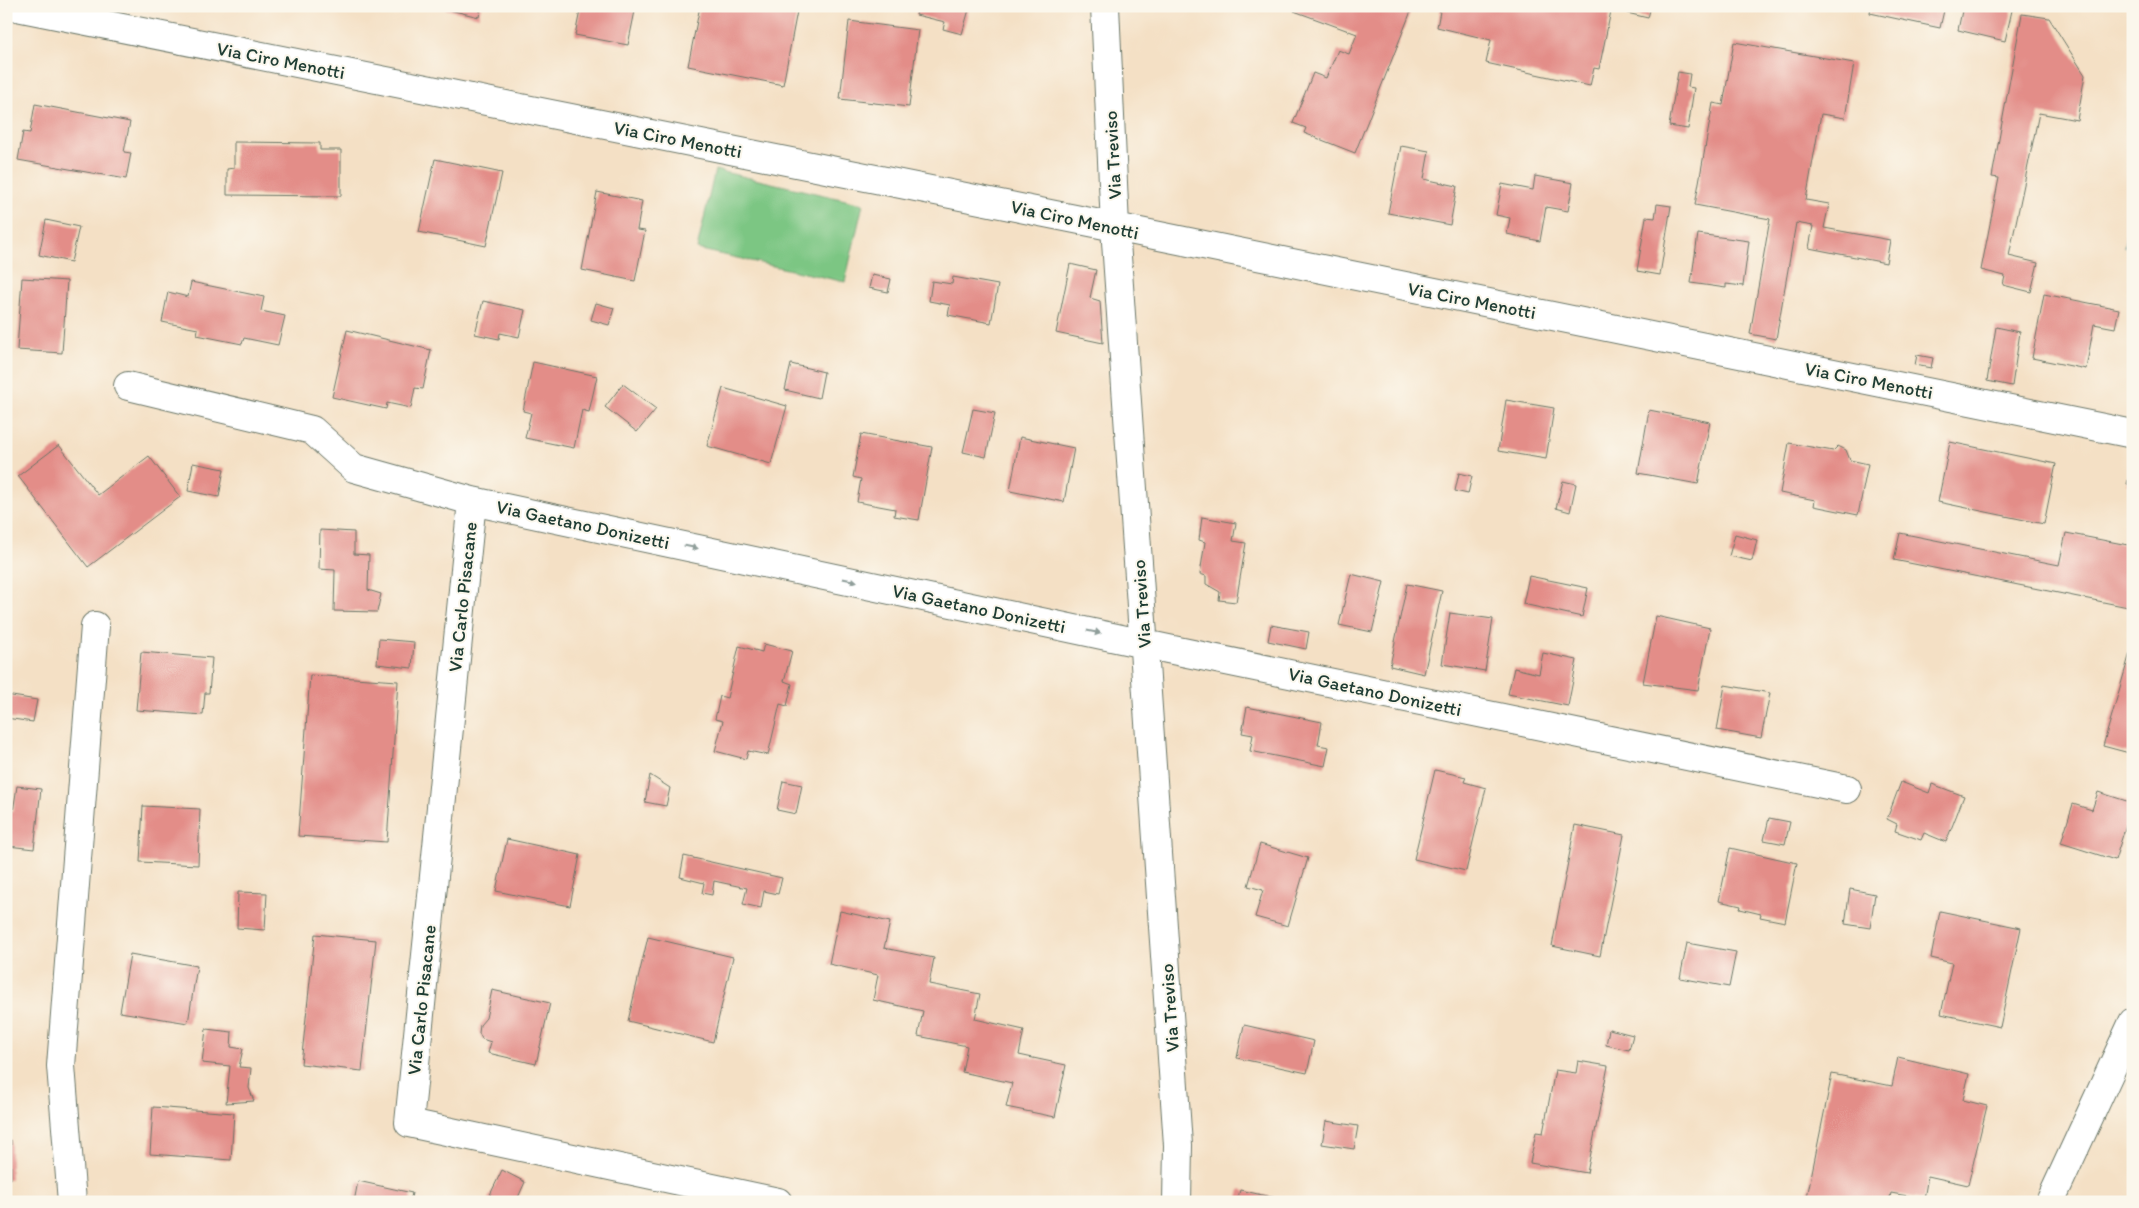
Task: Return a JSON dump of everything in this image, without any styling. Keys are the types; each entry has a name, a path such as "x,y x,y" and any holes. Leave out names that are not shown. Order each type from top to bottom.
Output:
{"street":[{"name":"Via Treviso","path":"1105,6 1115,227 1178,1145 1177,1202"},
{"name":"Via Ciro Menotti","path":"17,7 1115,227 2133,434"},
{"name":"Via Gaetano Donizetti","path":"128,386 312,430 354,468 472,501 1847,789"},
{"name":"Via Carlo Pisacane","path":"472,501 409,1123 778,1202"},
{"path":"72,1202 61,1066 95,626"},
{"path":"2050,1202 2133,1022"}],"green space":[{"path":"715,170 863,204 845,282 697,249"}],"water":[{"path":"2133,201 2133,249 2124,247"}],"building":[{"path":"433,6 481,6 479,17"},
{"path":"581,6 636,6 628,45 575,35"},
{"path":"700,6 798,6 783,85 688,66"},
{"path":"918,6 970,6 962,34 943,29 945,22 916,15"},
{"path":"1296,6 1413,6 1355,153 1304,133 1306,128 1293,123 1313,73 1326,78 1338,50 1349,54 1357,34 1294,11"},
{"path":"1441,6 1612,6 1599,69 1594,68 1590,86 1486,63 1491,40 1437,27"},
{"path":"1629,6 1651,6 1648,18 1627,13"},
{"path":"1871,6 1945,6 1940,28 1870,13"},
{"path":"1963,6 2013,6 2005,41 1958,30"},
{"path":"2022,14 2049,18 2085,75 2077,120 2039,113 2009,256 2038,263 2031,292 2003,285 2005,276 1981,270 1999,178 1992,177"},
{"path":"849,21 918,30 909,107 840,99"},
{"path":"1734,42 1854,63 1845,118 1821,114 1806,200 1829,204 1824,228 1890,240 1886,263 1809,248 1813,226 1796,223 1776,339 1750,334 1770,219 1695,205 1713,103 1723,105"},
{"path":"1678,72 1690,74 1688,87 1694,88 1688,129 1669,126"},
{"path":"35,104 130,122 124,152 131,153 126,179 18,160 23,132 30,133"},
{"path":"234,142 320,143 320,150 341,150 341,196 227,195 227,169 234,168"},
{"path":"1401,146 1429,151 1424,179 1457,186 1450,225 1388,213"},
{"path":"435,159 502,173 486,246 419,232"},
{"path":"1535,176 1573,183 1568,211 1546,207 1540,241 1507,234 1510,218 1496,215 1502,184 1533,190"},
{"path":"597,192 642,201 637,230 645,231 635,281 582,270"},
{"path":"1657,204 1671,206 1660,275 1637,271 1646,217 1655,218"},
{"path":"46,220 79,227 71,262 39,255"},
{"path":"1698,234 1749,241 1743,286 1726,284 1726,288 1691,283"},
{"path":"1070,264 1096,270 1090,298 1100,301 1103,343 1056,333"},
{"path":"872,275 891,279 888,292 869,288"},
{"path":"953,277 998,285 991,323 948,315 950,305 929,301 932,281 952,284"},
{"path":"22,278 67,281 62,353 17,350"},
{"path":"191,282 264,297 261,311 285,316 278,345 244,338 242,344 197,335 198,329 162,322 168,292 188,297"},
{"path":"2044,294 2119,309 2115,328 2094,324 2086,369 2032,358"},
{"path":"483,301 525,310 519,337 500,333 499,339 475,334"},
{"path":"596,303 614,308 609,325 591,320"},
{"path":"1996,327 2020,332 2012,386 1987,381"},
{"path":"347,330 431,350 423,389 415,388 411,408 387,403 386,409 332,397"},
{"path":"1917,355 1933,358 1931,368 1915,365"},
{"path":"533,362 597,376 589,412 582,410 574,448 525,438 531,413 523,411"},
{"path":"791,364 824,372 819,398 785,390"},
{"path":"623,384 656,409 637,432 605,407"},
{"path":"723,388 787,406 771,464 707,446"},
{"path":"1506,400 1554,408 1546,459 1498,451"},
{"path":"973,409 995,413 986,457 963,452"},
{"path":"1649,410 1710,422 1698,484 1638,473"},
{"path":"861,434 932,447 919,520 894,516 895,509 857,502 861,479 853,477"},
{"path":"1020,437 1074,448 1064,502 1010,491"},
{"path":"1950,442 2056,464 2044,524 1938,502"},
{"path":"1789,443 1833,451 1838,446 1846,450 1850,460 1868,464 1858,515 1814,506 1815,500 1780,493"},
{"path":"59,445 98,495 149,456 180,497 88,567 18,476"},
{"path":"2133,460 2133,485 2127,484"},
{"path":"193,463 224,469 219,497 188,491"},
{"path":"1459,473 1472,476 1468,494 1455,491"},
{"path":"1563,481 1576,484 1570,512 1556,508"},
{"path":"1202,517 1236,523 1233,541 1246,543 1236,602 1219,600 1220,592 1206,584 1206,576 1200,574 1205,542 1199,540"},
{"path":"320,530 354,532 354,554 369,555 368,590 381,594 377,612 334,611 335,570 319,569"},
{"path":"1900,533 2059,565 2066,533 2133,546 2133,608 1894,560"},
{"path":"1735,534 1757,540 1752,561 1729,556"},
{"path":"1351,574 1384,582 1372,632 1339,625"},
{"path":"1529,576 1588,588 1582,617 1523,604"},
{"path":"1407,584 1442,591 1424,674 1390,666"},
{"path":"1450,613 1493,619 1485,671 1442,664"},
{"path":"1656,616 1710,628 1698,690 1643,683"},
{"path":"1271,625 1309,632 1306,649 1268,641"},
{"path":"379,639 414,642 412,668 377,664"},
{"path":"764,644 792,651 784,681 792,684 787,706 780,704 768,755 748,751 746,759 715,751 723,721 715,719 720,696 727,698 739,646 762,652"},
{"path":"141,652 212,658 209,693 205,693 203,715 136,710"},
{"path":"1543,653 1577,660 1568,706 1508,694 1514,668 1539,674"},
{"path":"2130,653 2133,654 2133,754 2103,746"},
{"path":"310,675 398,681 387,842 298,836"},
{"path":"1725,685 1770,693 1761,738 1717,730"},
{"path":"6,695 37,700 33,722 6,718"},
{"path":"1247,707 1322,722 1318,745 1329,747 1325,766 1250,751 1253,735 1242,733"},
{"path":"1435,770 1466,777 1464,782 1486,788 1466,871 1414,859"},
{"path":"650,775 670,788 666,806 645,802"},
{"path":"783,781 802,785 796,814 777,810"},
{"path":"1901,782 1929,793 1932,784 1964,796 1946,842 1924,833 1921,840 1895,831 1897,824 1887,819"},
{"path":"17,786 41,789 34,849 8,846 6,853 6,811 13,812"},
{"path":"2098,792 2133,803 2115,860 2061,843 2073,804 2092,810"},
{"path":"143,806 200,809 198,865 140,862"},
{"path":"1769,818 1790,822 1785,844 1764,840"},
{"path":"1575,825 1624,835 1600,956 1552,946"},
{"path":"507,839 580,855 570,906 496,891"},
{"path":"1260,844 1308,858 1288,926 1255,917 1263,890 1248,886"},
{"path":"1730,848 1797,863 1785,922 1760,917 1761,914 1740,909 1741,906 1719,901"},
{"path":"684,856 782,878 778,894 764,891 761,908 743,904 747,888 714,881 712,895 702,893 704,883 680,877"},
{"path":"1850,889 1875,894 1870,928 1845,924"},
{"path":"238,892 267,893 265,930 237,928"},
{"path":"840,911 890,922 884,948 934,958 929,984 980,994 975,1019 1024,1030 1019,1055 1066,1065 1055,1117 1006,1107 1012,1083 962,1072 967,1046 918,1036 923,1011 873,1000 878,975 829,964"},
{"path":"1940,911 2021,928 2000,1027 1941,1014 1952,963 1931,958"},
{"path":"315,934 376,940 362,1071 301,1064"},
{"path":"648,937 733,957 713,1042 628,1021"},
{"path":"1687,943 1736,952 1729,987 1680,978"},
{"path":"130,954 197,966 188,1023 120,1012"},
{"path":"492,990 550,1003 536,1064 488,1053 491,1042 482,1039 479,1033 480,1025 486,1018"},
{"path":"1244,1025 1314,1041 1307,1073 1237,1058"},
{"path":"206,1029 232,1032 231,1047 243,1049 239,1067 251,1068 249,1088 254,1101 226,1103 230,1066 202,1063"},
{"path":"1609,1029 1633,1035 1629,1050 1606,1045"},
{"path":"1898,1057 1969,1074 1963,1100 1987,1106 1968,1185 1928,1176 1924,1199 1891,1193 1889,1202 1806,1202 1832,1074 1892,1086"},
{"path":"1578,1061 1608,1066 1587,1173 1530,1163 1536,1132 1543,1133 1555,1070 1576,1073"},
{"path":"153,1107 234,1113 231,1160 150,1154"},
{"path":"1326,1121 1358,1126 1354,1149 1322,1144"},
{"path":"6,1140 11,1140 11,1179 6,1179"},
{"path":"502,1170 525,1182 516,1202 493,1202 488,1199"},
{"path":"358,1181 412,1193 410,1202 354,1202"},
{"path":"1240,1190 1289,1201 1289,1202 1237,1202"}]}
